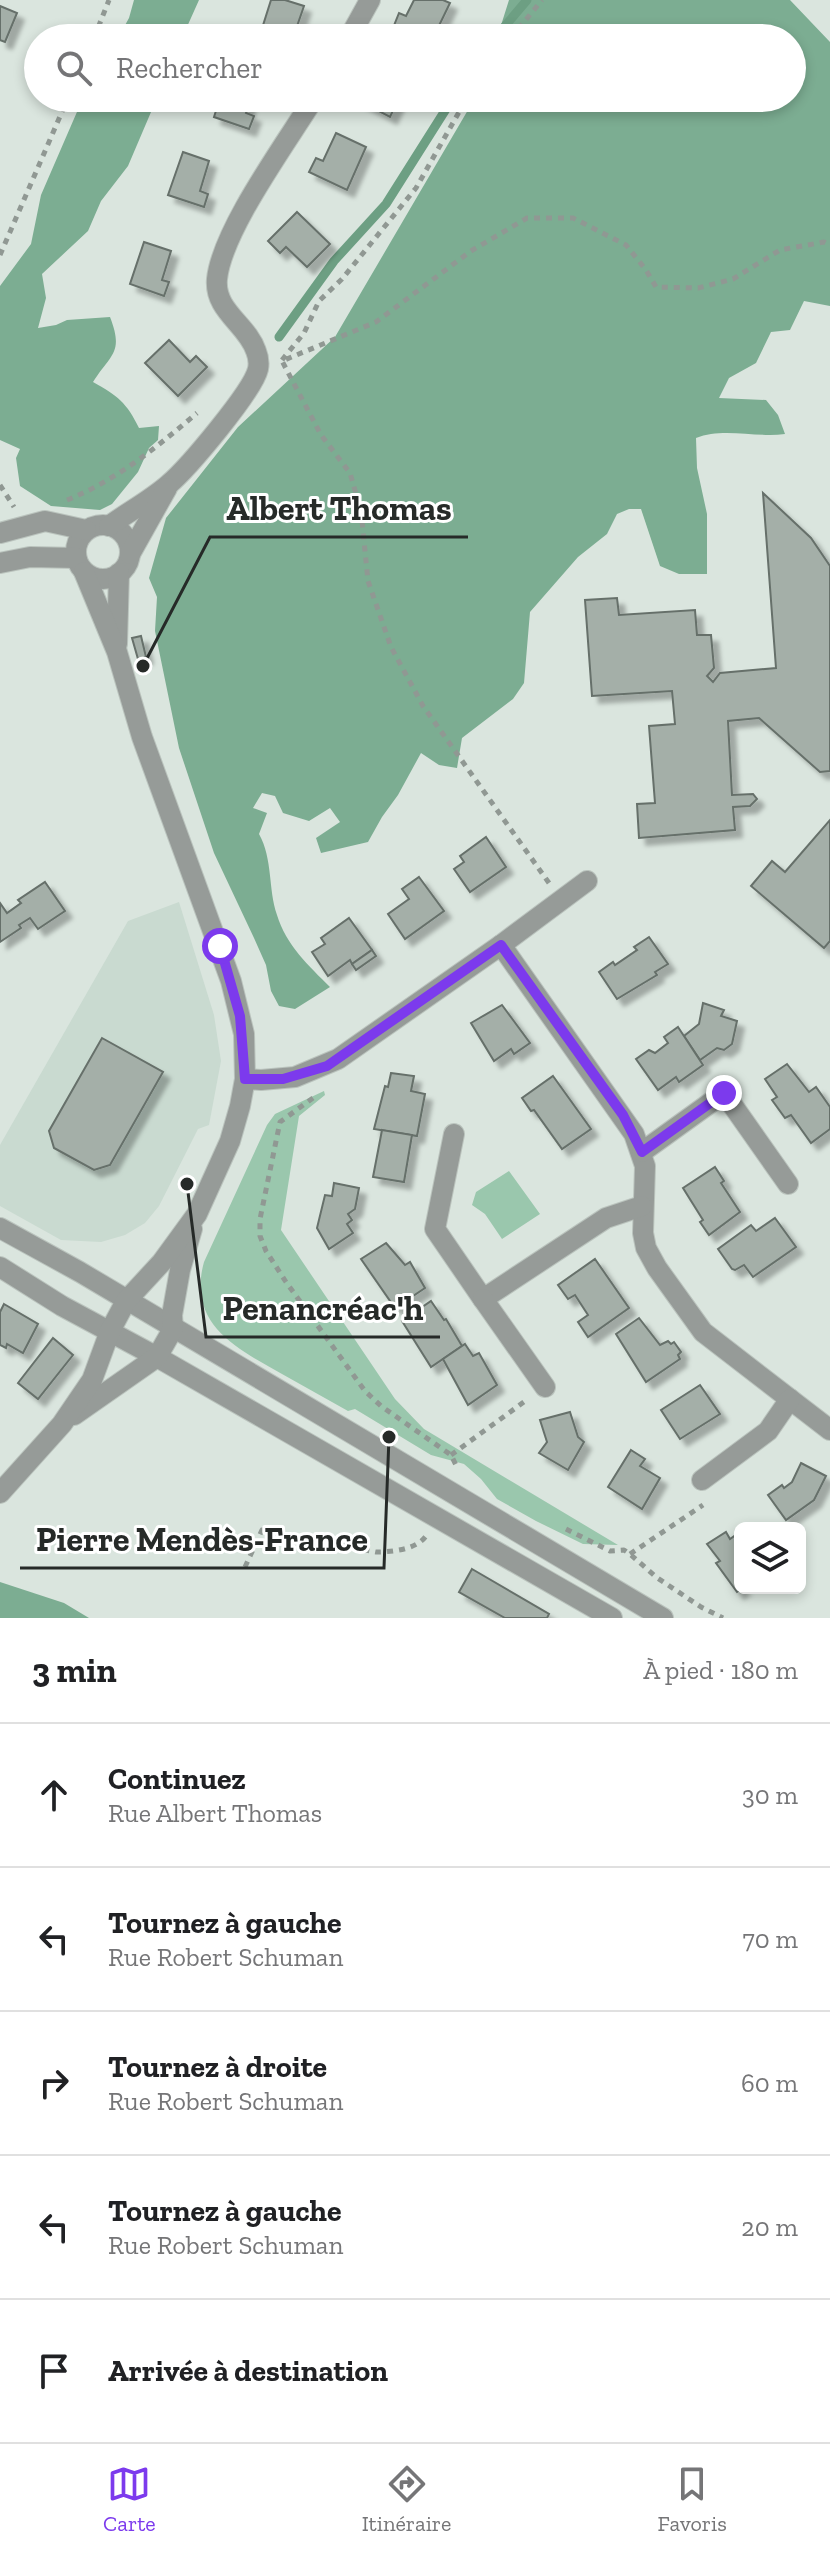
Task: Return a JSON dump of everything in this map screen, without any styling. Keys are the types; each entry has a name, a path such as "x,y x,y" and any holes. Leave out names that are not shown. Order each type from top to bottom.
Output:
{"street":[{"path":"357,24 370,0"},
{"path":"130,554 169,485 218,429 258,369 258,356 247,333 228,314 220,300 216,282 221,261 243,213 305,112"},
{"path":"109,526 169,485"},
{"path":"0,533 45,521 86,530"},
{"path":"0,563 30,557 80,565 101,579 109,579 129,561 129,543 124,535 109,526 100,525 86,530 79,540 80,565 117,652 142,737 231,981 244,1034 245,1079 230,1141 197,1214 180,1270 172,1315 173,1329 157,1357 62,1424"},
{"path":"117,652 119,573"},
{"path":"245,1079 283,1079 327,1066 587,881"},
{"path":"501,945 623,1115 642,1152 645,1166 643,1233 650,1257 703,1332 830,1430"},
{"path":"642,1152 724,1093 788,1184"},
{"path":"454,1134 435,1229 545,1387"},
{"path":"483,1299 606,1218 642,1206"},
{"path":"0,1493 62,1424 92,1380 110,1331 126,1301 154,1271 197,1214"},
{"path":"0,1228 80,1272 663,1618"},
{"path":"0,1267 612,1618"},
{"path":"702,1480 768,1431 790,1399"}],"path":[{"path":"100,24 109,0"},
{"path":"522,24 542,0"},
{"path":"0,255 62,112"},
{"path":"282,361 304,333 319,301 342,279 416,188 459,112"},
{"path":"252,382 282,361 376,322 471,251 527,218 573,218 626,245 656,287 698,288 733,279 780,250 824,242 830,245"},
{"path":"282,361 321,435 350,473 361,511 368,581 391,647 423,706 561,900"},
{"path":"55,504 94,489 124,471 202,408"},
{"path":"0,485 19,514"},
{"path":"327,1066 330,1085 280,1122 260,1219 260,1236 286,1282 365,1391 381,1406 451,1455 455,1466 462,1470"},
{"path":"451,1455 545,1387"},
{"path":"630,1554 713,1498 702,1480"},
{"path":"557,1524 610,1551 624,1550 656,1577 723,1618"},
{"path":"245,1567 262,1530 389,1552 423,1541 429,1530"}],"shaded area":[{"path":"179,902 214,1015 221,1061 209,1125 198,1129 159,1206 145,1223 125,1235 101,1242 61,1240 0,1206 0,1145 128,921"}],"green space":[{"path":"134,0 199,0 188,24 126,24"},
{"path":"509,0 790,0 830,42 830,306 804,301 790,330 771,332 756,363 729,378 719,398 766,400 778,415 785,434 717,433 696,438 697,468 707,514 707,574 679,574 660,566 641,509 629,509 617,514 607,534 578,557 530,612 524,683 513,699 462,738 457,768 439,765 421,753 368,842 321,853 316,838 340,822 330,808 309,821 283,813 275,796 262,793 253,808 267,813 259,834 266,854 277,915 292,945 330,987 295,1009 279,1006 271,991 266,965 214,853 179,748 155,631 157,597 149,578 166,518 238,427 335,337 467,112 806,112 806,24 501,24"},
{"path":"77,112 151,112 128,166 101,201 88,231 42,274 46,298 38,328 67,320 110,317 116,346 93,382 120,400 139,428 159,426 158,440 149,448 138,472 112,504 100,510 51,506 20,486 16,458 20,449 0,440 0,286 31,244 41,195"},
{"path":"324,1091 325,1095 299,1116 281,1230 395,1399 424,1429 618,1545 583,1544 536,1521 497,1499 464,1464 431,1455 355,1409 348,1411 265,1364 219,1332 209,1318 201,1284 204,1262 267,1125 275,1114"},
{"path":"509,1171 540,1214 502,1239 485,1214 472,1205 476,1192"},
{"path":"0,1582 64,1603 89,1618 0,1618"}],"building":[{"path":"271,0 285,0 304,6 298,24 263,24"},
{"path":"414,0 443,0 450,3 440,24 395,24 399,13 406,16"},
{"path":"0,6 17,13 5,42 0,40"},
{"path":"216,112 246,112 254,116 249,129 214,117"},
{"path":"336,133 366,147 347,190 309,172 316,158 323,161"},
{"path":"183,152 209,161 200,191 208,194 204,207 168,195"},
{"path":"297,212 330,244 307,267 286,247 280,253 268,241"},
{"path":"144,242 171,251 162,280 169,282 164,296 130,284"},
{"path":"169,340 190,362 196,356 207,367 178,396 145,363"},
{"path":"763,493 811,538 830,566 830,771 820,772 759,718 728,721 732,795 753,794 757,799 750,806 733,807 735,830 639,838 637,804 655,803 649,726 675,724 672,691 592,696 585,600 617,598 619,615 695,610 697,635 711,635 714,668 707,676 713,682 720,673 776,668"},
{"path":"141,636 146,657 138,659 132,638"},
{"path":"830,820 830,941 824,948 751,886 772,861 785,872"},
{"path":"486,837 506,867 470,892 454,869 464,862 460,856"},
{"path":"419,877 444,911 405,939 388,914 409,899 402,889"},
{"path":"45,882 65,911 38,929 30,918 0,942 0,903 7,913 21,903 18,900"},
{"path":"349,918 372,950 352,964 350,960 328,976 312,952 325,944 321,938"},
{"path":"649,937 668,964 655,972 657,975 617,999 599,972 637,950 634,947"},
{"path":"372,950 376,956 356,970 352,964"},
{"path":"703,1003 724,1010 721,1016 737,1021 732,1044 724,1050 717,1048 700,1060 684,1036 699,1024"},
{"path":"502,1005 530,1043 514,1054 511,1049 494,1061 471,1023"},
{"path":"678,1027 703,1065 679,1082 676,1077 658,1090 636,1059 649,1050 655,1053 668,1043 664,1037"},
{"path":"102,1038 163,1072 110,1165 94,1170 54,1148 49,1131"},
{"path":"787,1064 809,1092 816,1087 830,1107 830,1129 811,1143 791,1115 785,1118 772,1100 777,1097 765,1079"},
{"path":"391,1073 414,1076 411,1091 425,1094 417,1136 374,1129"},
{"path":"553,1076 591,1129 562,1149 522,1098"},
{"path":"382,1130 412,1135 404,1182 373,1177"},
{"path":"715,1167 724,1181 721,1183 740,1212 709,1235 683,1188"},
{"path":"334,1183 359,1188 355,1209 348,1214 352,1220 347,1224 353,1233 329,1249 317,1228 325,1195 332,1196"},
{"path":"775,1218 796,1247 753,1277 744,1265 732,1269 718,1249 751,1225 756,1231"},
{"path":"386,1243 405,1265 410,1262 425,1288 395,1308 361,1259"},
{"path":"595,1259 629,1308 588,1337 578,1322 588,1315 575,1295 568,1299 558,1285"},
{"path":"431,1301 462,1346 431,1367 402,1321"},
{"path":"4,1304 38,1324 23,1353 7,1344 6,1348 0,1345 0,1312"},
{"path":"639,1318 660,1345 674,1342 681,1352 678,1355 680,1359 646,1382 616,1334"},
{"path":"53,1338 73,1355 38,1399 18,1383"},
{"path":"465,1344 473,1356 479,1353 497,1385 468,1405 443,1359"},
{"path":"700,1385 720,1414 680,1439 661,1410"},
{"path":"570,1412 578,1437 584,1442 568,1470 539,1453 547,1442 540,1420"},
{"path":"631,1450 645,1459 640,1466 660,1478 642,1509 608,1487"},
{"path":"801,1463 826,1476 814,1500 786,1520 768,1495 792,1482"},
{"path":"726,1532 730,1539 734,1536 734,1588 716,1563 720,1561 707,1544"},
{"path":"472,1569 549,1614 547,1618 505,1618 459,1592"}],"waterway":[{"path":"507,24 527,0"},
{"path":"279,337 334,261 386,204 444,112"}],"place":[{"name":"Albert Thomas","path":"143,666"},
{"name":"Penancréac'h","path":"187,1184"},
{"name":"Pierre Mendès-France","path":"389,1437"}],"route":[{"path":"220,946 244,1034 245,1079 283,1079 327,1066 501,945 623,1115 642,1152 724,1093"}]}
